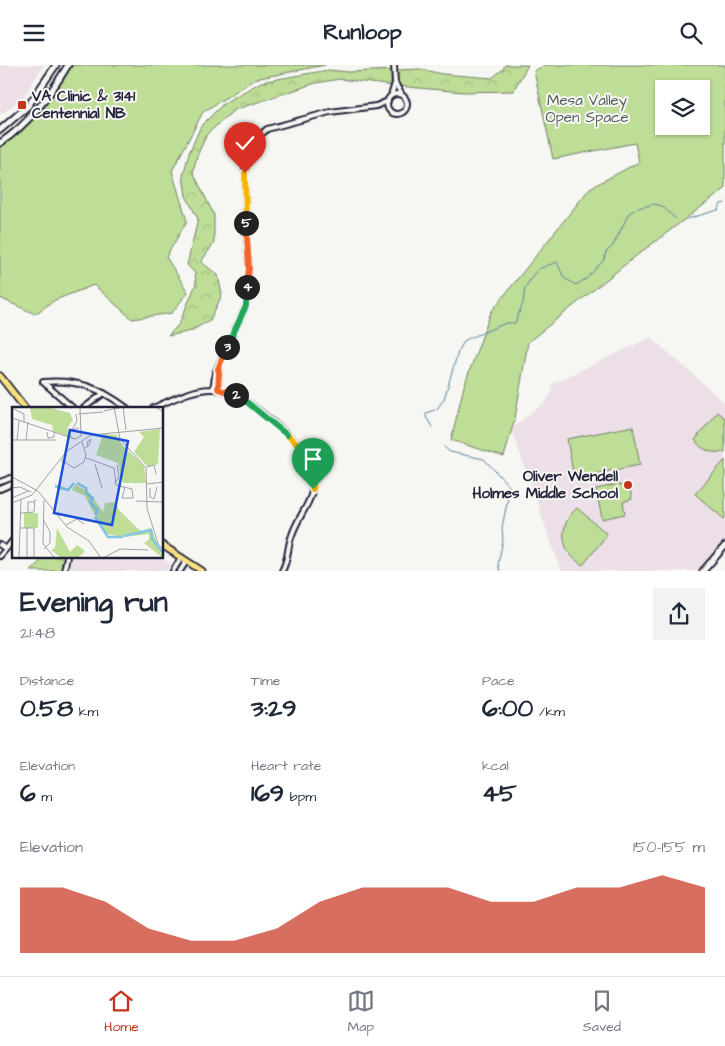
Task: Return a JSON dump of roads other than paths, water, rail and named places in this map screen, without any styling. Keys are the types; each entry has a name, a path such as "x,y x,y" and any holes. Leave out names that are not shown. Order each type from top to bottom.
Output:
{"main road":[{"path":"0,130 28,106 56,65"},
{"path":"0,143 34,115 55,87 68,65"},
{"path":"0,376 23,407"},
{"path":"164,546 202,571"},
{"path":"703,571 725,546"}],"street":[{"path":"389,109 389,99 395,83 394,65"},
{"path":"215,389 216,371 246,306 249,267 246,232 245,164 251,144 267,129 330,112 376,106 389,109 397,114 404,111 407,102 395,83"},
{"path":"376,106 397,94 402,95"},
{"path":"71,407 44,382 75,382 104,393 124,407"},
{"path":"158,407 190,393 215,389 235,394 300,446 310,464 314,482 310,502 292,532 288,558 282,571"},
{"path":"86,407 104,393"},
{"path":"0,483 12,478"},
{"path":"0,489 12,484"},
{"path":"0,556 12,542"},
{"path":"0,545 6,549"},
{"path":"64,571 67,558"},
{"path":"172,571 184,560"},
{"path":"180,571 184,560"}],"waterway":[{"path":"687,219 718,210 721,204 725,203"},
{"path":"432,427 426,417 426,413 437,409 444,399 458,352 465,340 506,323 515,323 523,303 525,288 538,269 557,262 564,278 576,285 586,279 604,260 606,252 613,246 629,213 638,208 654,204 662,206 676,219"},
{"path":"444,447 450,452 484,459 510,487 502,528 503,540 498,564 500,571"}],"place":[{"name":"VA Clinic & 3141 Centennial NB","path":"22,105"},
{"name":"Oliver Wendell Holmes Middle School","path":"628,485"}],"park label":[{"name":"Mesa Valley Open Space","path":"587,108"}]}
